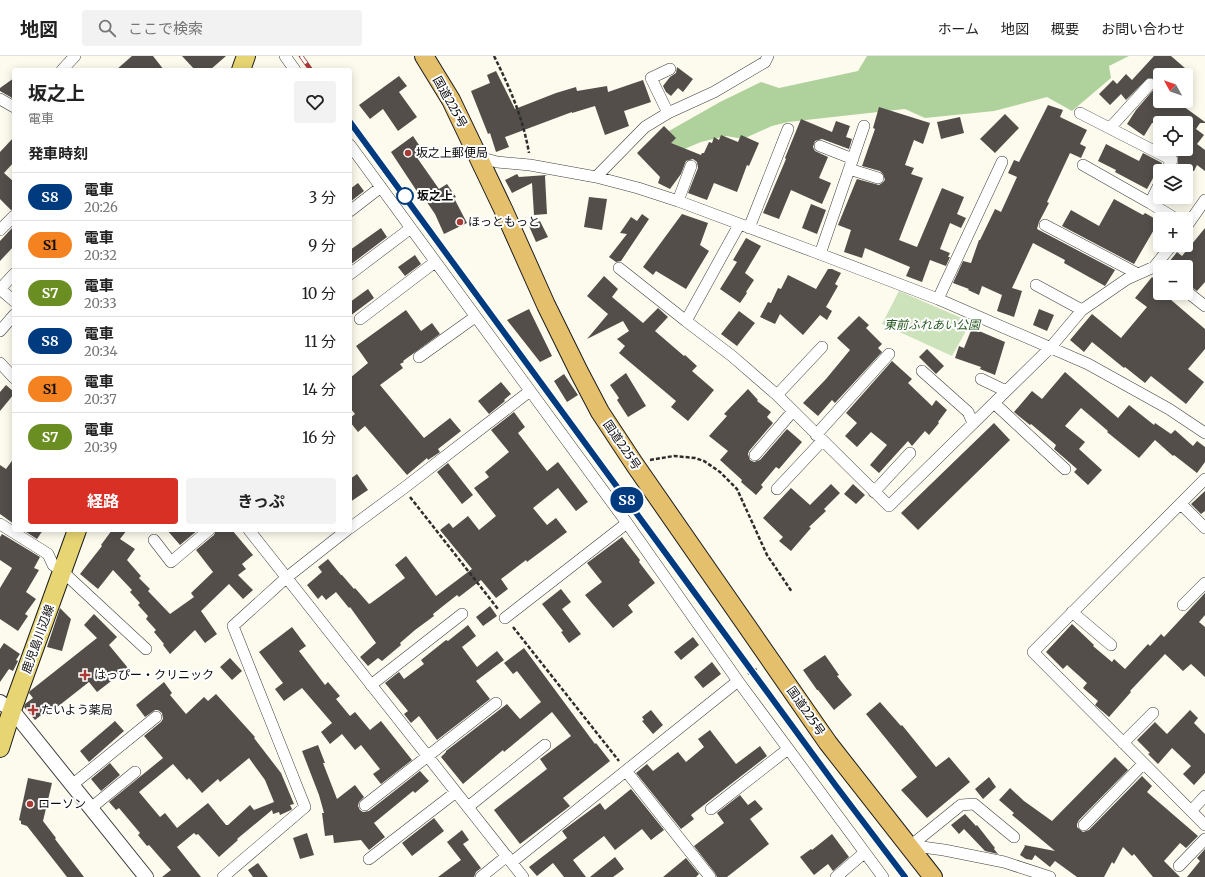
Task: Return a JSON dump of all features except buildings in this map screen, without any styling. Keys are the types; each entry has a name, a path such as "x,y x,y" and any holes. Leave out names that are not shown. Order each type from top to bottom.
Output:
{"highway":[{"name":"国道225号","path":"424,56 451,100 479,157 578,372 600,412 635,465 828,743 933,877"}],"main road":[{"path":"242,68 246,56"},
{"name":"鹿児島川辺線","path":"0,748 6,706 62,571 76,532"}],"street":[{"path":"64,68 75,56"},
{"path":"285,56 294,68"},
{"path":"596,177 645,127 668,113 714,92 765,62 768,56"},
{"path":"668,113 651,78 670,69"},
{"path":"1110,128 1150,84"},
{"path":"0,99 12,106"},
{"path":"1080,113 1172,160 1170,164"},
{"path":"820,254 864,126"},
{"path":"686,321 744,226 788,129"},
{"path":"820,146 878,178"},
{"path":"352,148 627,523 738,681 883,877"},
{"path":"479,157 498,162 530,165 596,177 638,188 678,201 820,254 938,299 1088,364 1169,409 1205,433"},
{"path":"938,299 1002,162"},
{"path":"1083,165 1165,212"},
{"path":"678,201 691,166"},
{"path":"352,209 381,187"},
{"path":"1150,203 1153,197"},
{"path":"1193,216 1205,200"},
{"path":"0,230 12,218"},
{"path":"1045,225 1138,274"},
{"path":"352,272 411,228"},
{"path":"360,318 435,262"},
{"path":"619,268 732,356 777,395 888,506 1050,348 1082,310 1127,280 1138,274 1153,270"},
{"path":"12,276 0,288 12,299"},
{"path":"1036,285 1082,310"},
{"path":"1193,297 1205,306"},
{"path":"0,331 12,317"},
{"path":"419,356 475,317"},
{"path":"777,395 822,347"},
{"path":"777,489 889,354"},
{"path":"0,363 12,376"},
{"path":"922,371 968,412 973,423"},
{"path":"981,379 1006,391"},
{"path":"352,524 404,488 530,391"},
{"path":"994,403 1065,470"},
{"path":"755,455 792,411"},
{"path":"874,492 910,453"},
{"path":"1205,479 1033,652 1205,825"},
{"path":"1181,504 1205,528"},
{"path":"505,618 627,523"},
{"path":"0,524 12,530"},
{"path":"17,532 48,554 53,565 62,571 146,649"},
{"path":"154,540 171,562 207,532"},
{"path":"251,532 523,877"},
{"path":"223,877 305,807 233,626 286,578 342,532"},
{"path":"1184,605 1205,582"},
{"path":"1072,612 1111,645"},
{"path":"371,685 462,614"},
{"path":"480,877 509,859 626,771 738,681"},
{"path":"365,805 496,703"},
{"path":"6,706 146,877"},
{"path":"1123,743 1153,713"},
{"path":"72,785 156,716"},
{"path":"468,807 545,744"},
{"path":"711,810 788,749"},
{"path":"1084,825 1143,764"},
{"path":"626,771 710,877"},
{"path":"91,808 135,772"},
{"path":"370,859 456,792"},
{"path":"1191,811 1205,796"},
{"path":"909,847 961,805 974,804 1014,838"},
{"path":"1180,866 1205,839"},
{"path":"909,847 944,850 1004,862 1050,877"},
{"path":"836,877 864,853"}],"path":[{"path":"494,56 509,86 519,112 525,132 530,165"},
{"path":"635,465 644,460 674,456 695,458 704,461 720,472 738,490 767,555 792,592"},
{"path":"404,488 626,771"}],"green space":[{"path":"867,56 1129,56 1109,66 1111,78 1072,111 1047,97 994,111 925,118 905,109 788,122 772,126 743,139 726,136 701,142 682,150 670,145 669,131 720,102 761,82 779,88 858,71"},
{"name":"東前ふれあい公園","path":"899,291 971,322 952,356 882,324"}],"railway":[{"path":"301,56 310,68"},
{"path":"352,125 836,787 905,877"}],"train":[{"name":"S8","path":"352,125 836,786 905,877"}],"place":[{"name":"坂之上郵便局","path":"408,153"},
{"name":"坂之上","path":"405,196"},
{"name":"ほっともっと","path":"460,222"},
{"name":"はっぴー・クリニック","path":"85,675"},
{"name":"たいよう薬局","path":"33,710"},
{"name":"ローソン","path":"30,804"}]}
